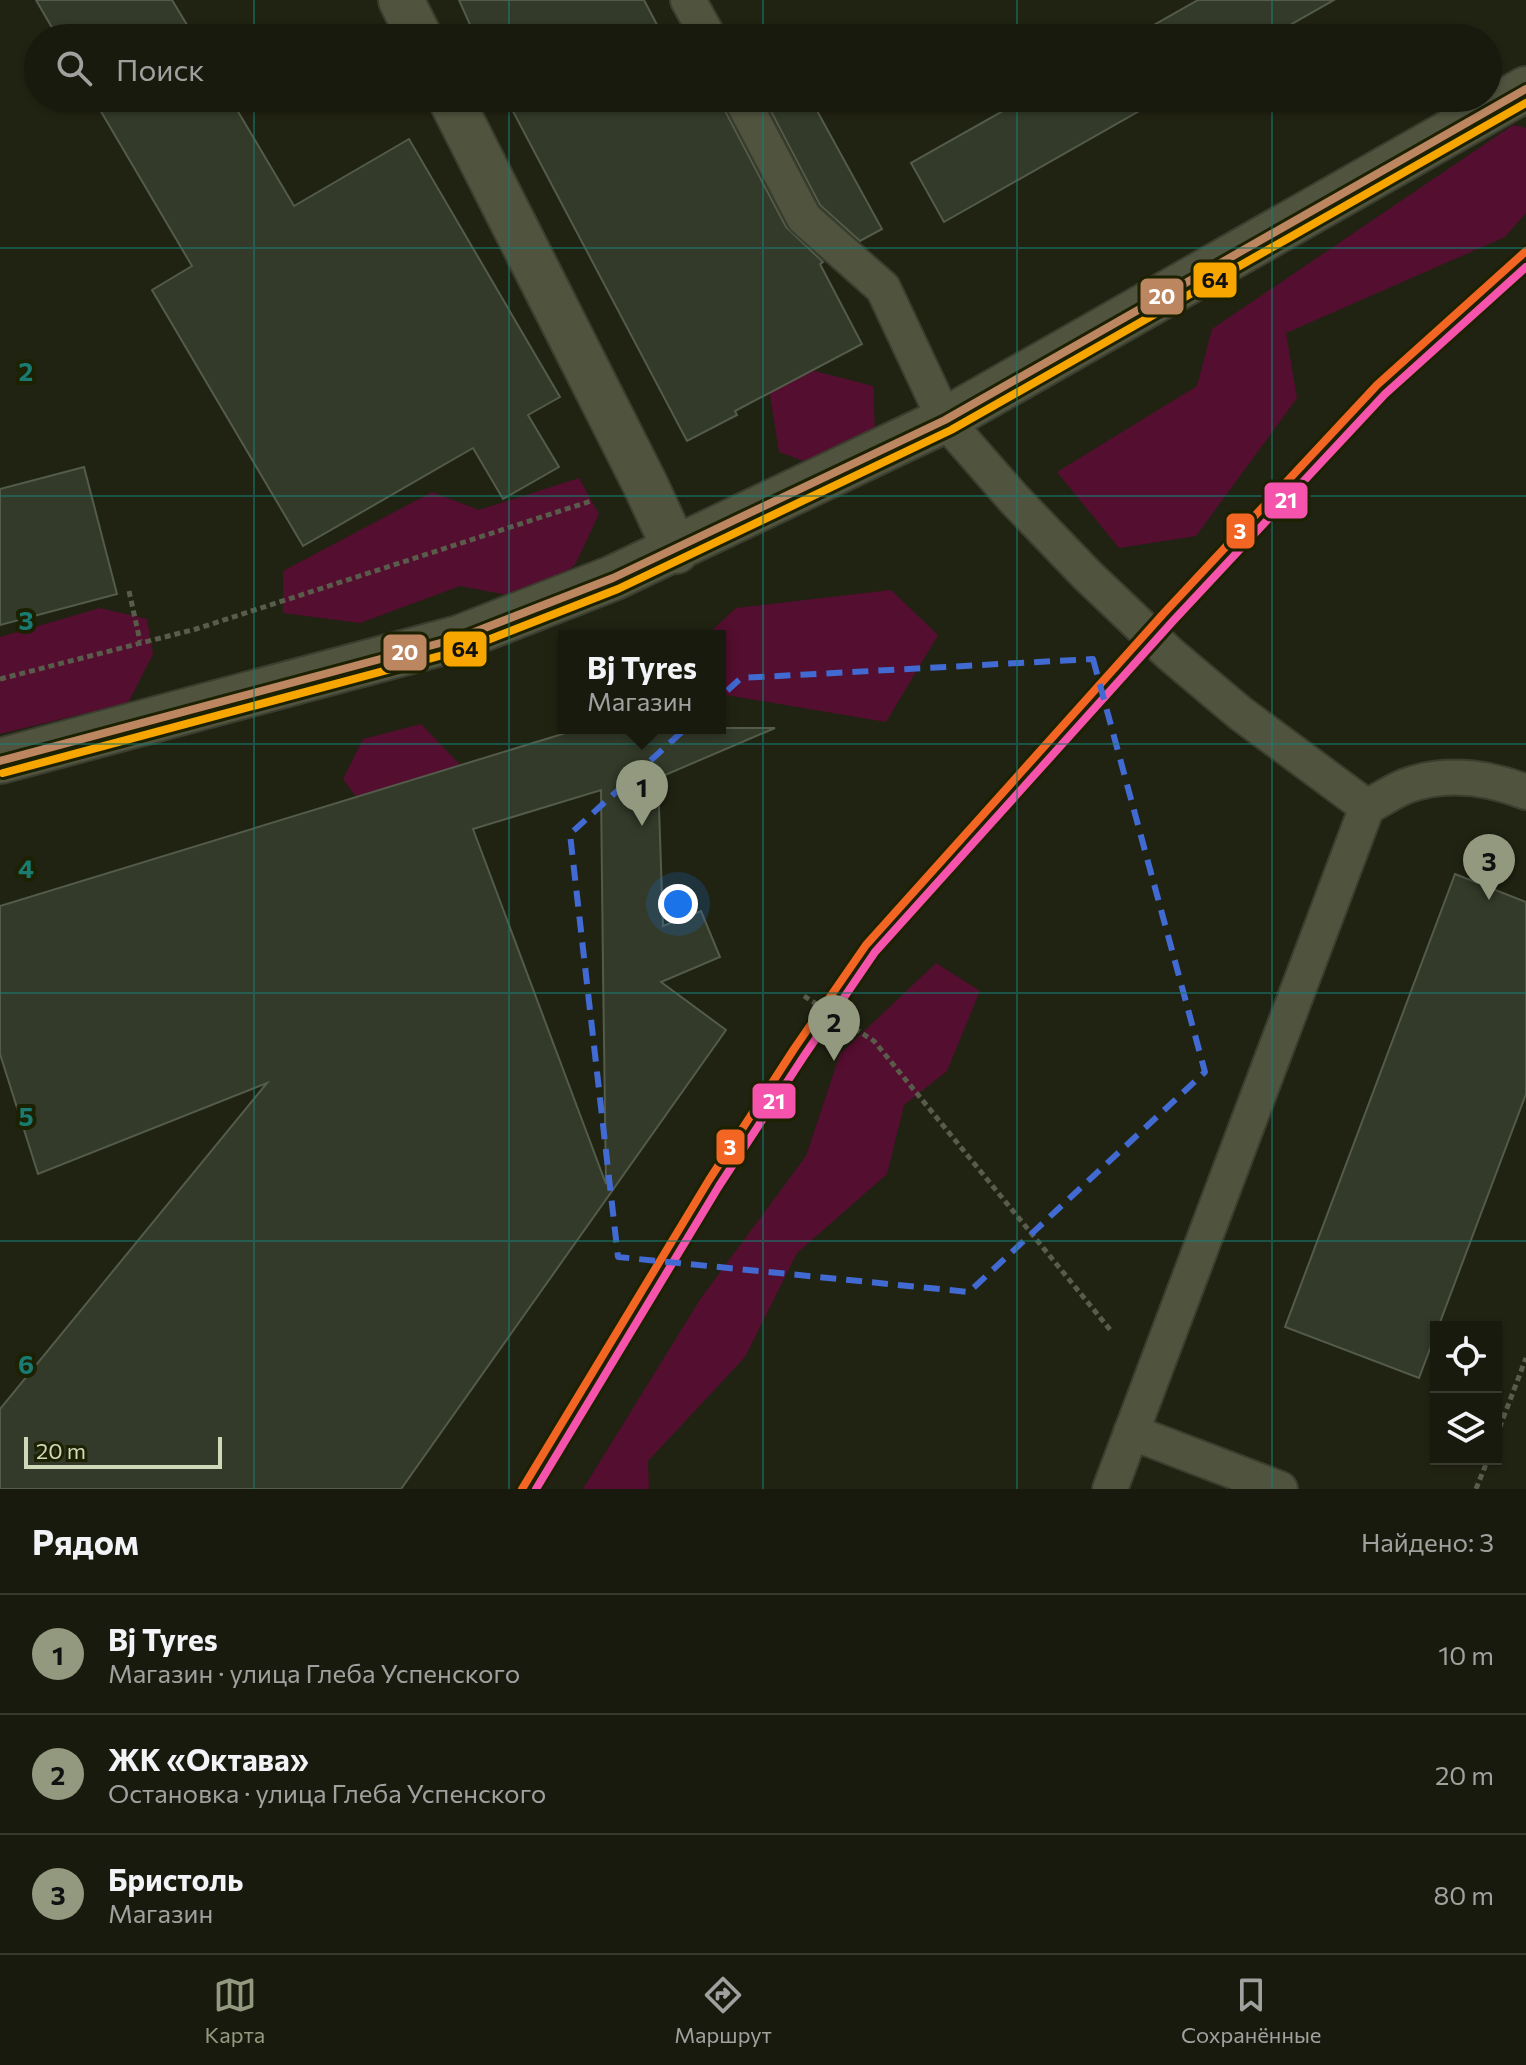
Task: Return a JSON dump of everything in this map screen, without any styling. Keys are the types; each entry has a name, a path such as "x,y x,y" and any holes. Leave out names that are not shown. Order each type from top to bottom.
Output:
{"street":[{"path":"401,0 413,24"},
{"path":"1502,103 1526,89"},
{"path":"457,112 676,551"},
{"path":"0,761 459,638 676,551 945,420 1486,112"}],"lane":[{"path":"688,0 701,24"},
{"path":"748,112 804,218 883,288 945,420 1014,499 1147,634 1240,713 1367,807"},
{"path":"1110,1489 1367,807 1406,786 1450,777 1494,780 1526,792"},
{"path":"1131,1432 1261,1486"}],"path":[{"path":"0,679 196,629 645,484"},
{"path":"129,591 140,641"},
{"path":"804,996 874,1041 1151,1380"},
{"path":"1502,1421 1526,1358"},
{"path":"1476,1489 1486,1465"}],"highlighted area":[{"path":"1093,659 1205,1072 969,1292 618,1257 570,834 741,678"}],"shaded area":[{"path":"1513,125 1526,128 1526,213 1505,237 1286,333 1297,398 1196,536 1119,548 1057,472 1197,386 1212,329"},
{"path":"764,358 873,386 875,432 820,467 779,452"},
{"path":"579,478 599,514 575,565 528,599 460,586 360,623 283,613 283,571 432,492 479,510"},
{"path":"891,590 938,635 886,722 726,695 726,630 712,630 736,608"},
{"path":"100,608 147,619 153,654 128,703 0,734 0,637"},
{"path":"421,724 465,770 375,823 343,779 363,739"},
{"path":"936,963 980,991 947,1071 904,1105 887,1174 797,1253 745,1357 648,1461 649,1489 583,1489 701,1298 806,1156 840,1054"}],"building":[{"path":"36,0 172,0 187,24 50,24"},
{"path":"459,0 644,0 657,24 470,24"},
{"path":"1198,0 1334,0 1292,24 1156,24"},
{"path":"101,112 238,112 294,206 409,139 560,397 528,415 559,467 503,499 473,448 303,546 152,290 192,266"},
{"path":"513,112 726,112 786,227 823,262 820,264 862,344 735,411 737,415 687,441"},
{"path":"771,112 818,112 882,229 860,241 820,205"},
{"path":"1001,112 1137,112 944,222 911,163"},
{"path":"84,467 117,594 0,625 0,489"},
{"path":"726,728 775,728 658,778 663,926 701,911 720,957 661,982 726,1030 401,1489 0,1489 0,1409 267,1083 38,1174 0,1054 0,906 562,734 726,734","holes":["601,790 606,1184 473,829"]},
{"path":"1455,874 1526,902 1526,1094 1440,1321 1430,1321 1430,1349 1419,1378 1285,1327"}],"tram line":[{"name":"3","path":"522,1489 709,1180 866,945 1164,613 1377,385 1526,251"}],"transit line":[{"name":"20","path":"1502,103 1526,89"},
{"name":"64","path":"3,773 462,650 618,589 951,430 1526,103"},
{"name":"20","path":"0,761 459,638 613,578 945,420 1486,112"},
{"name":"21","path":"536,1489 719,1186 875,952 1173,621 1385,394 1526,267"}],"place":[{"name":"Bj Tyres","path":"642,826"},
{"name":"Бристоль","path":"1489,900"},
{"name":"ЖК «Октава»","path":"834,1061"}]}
